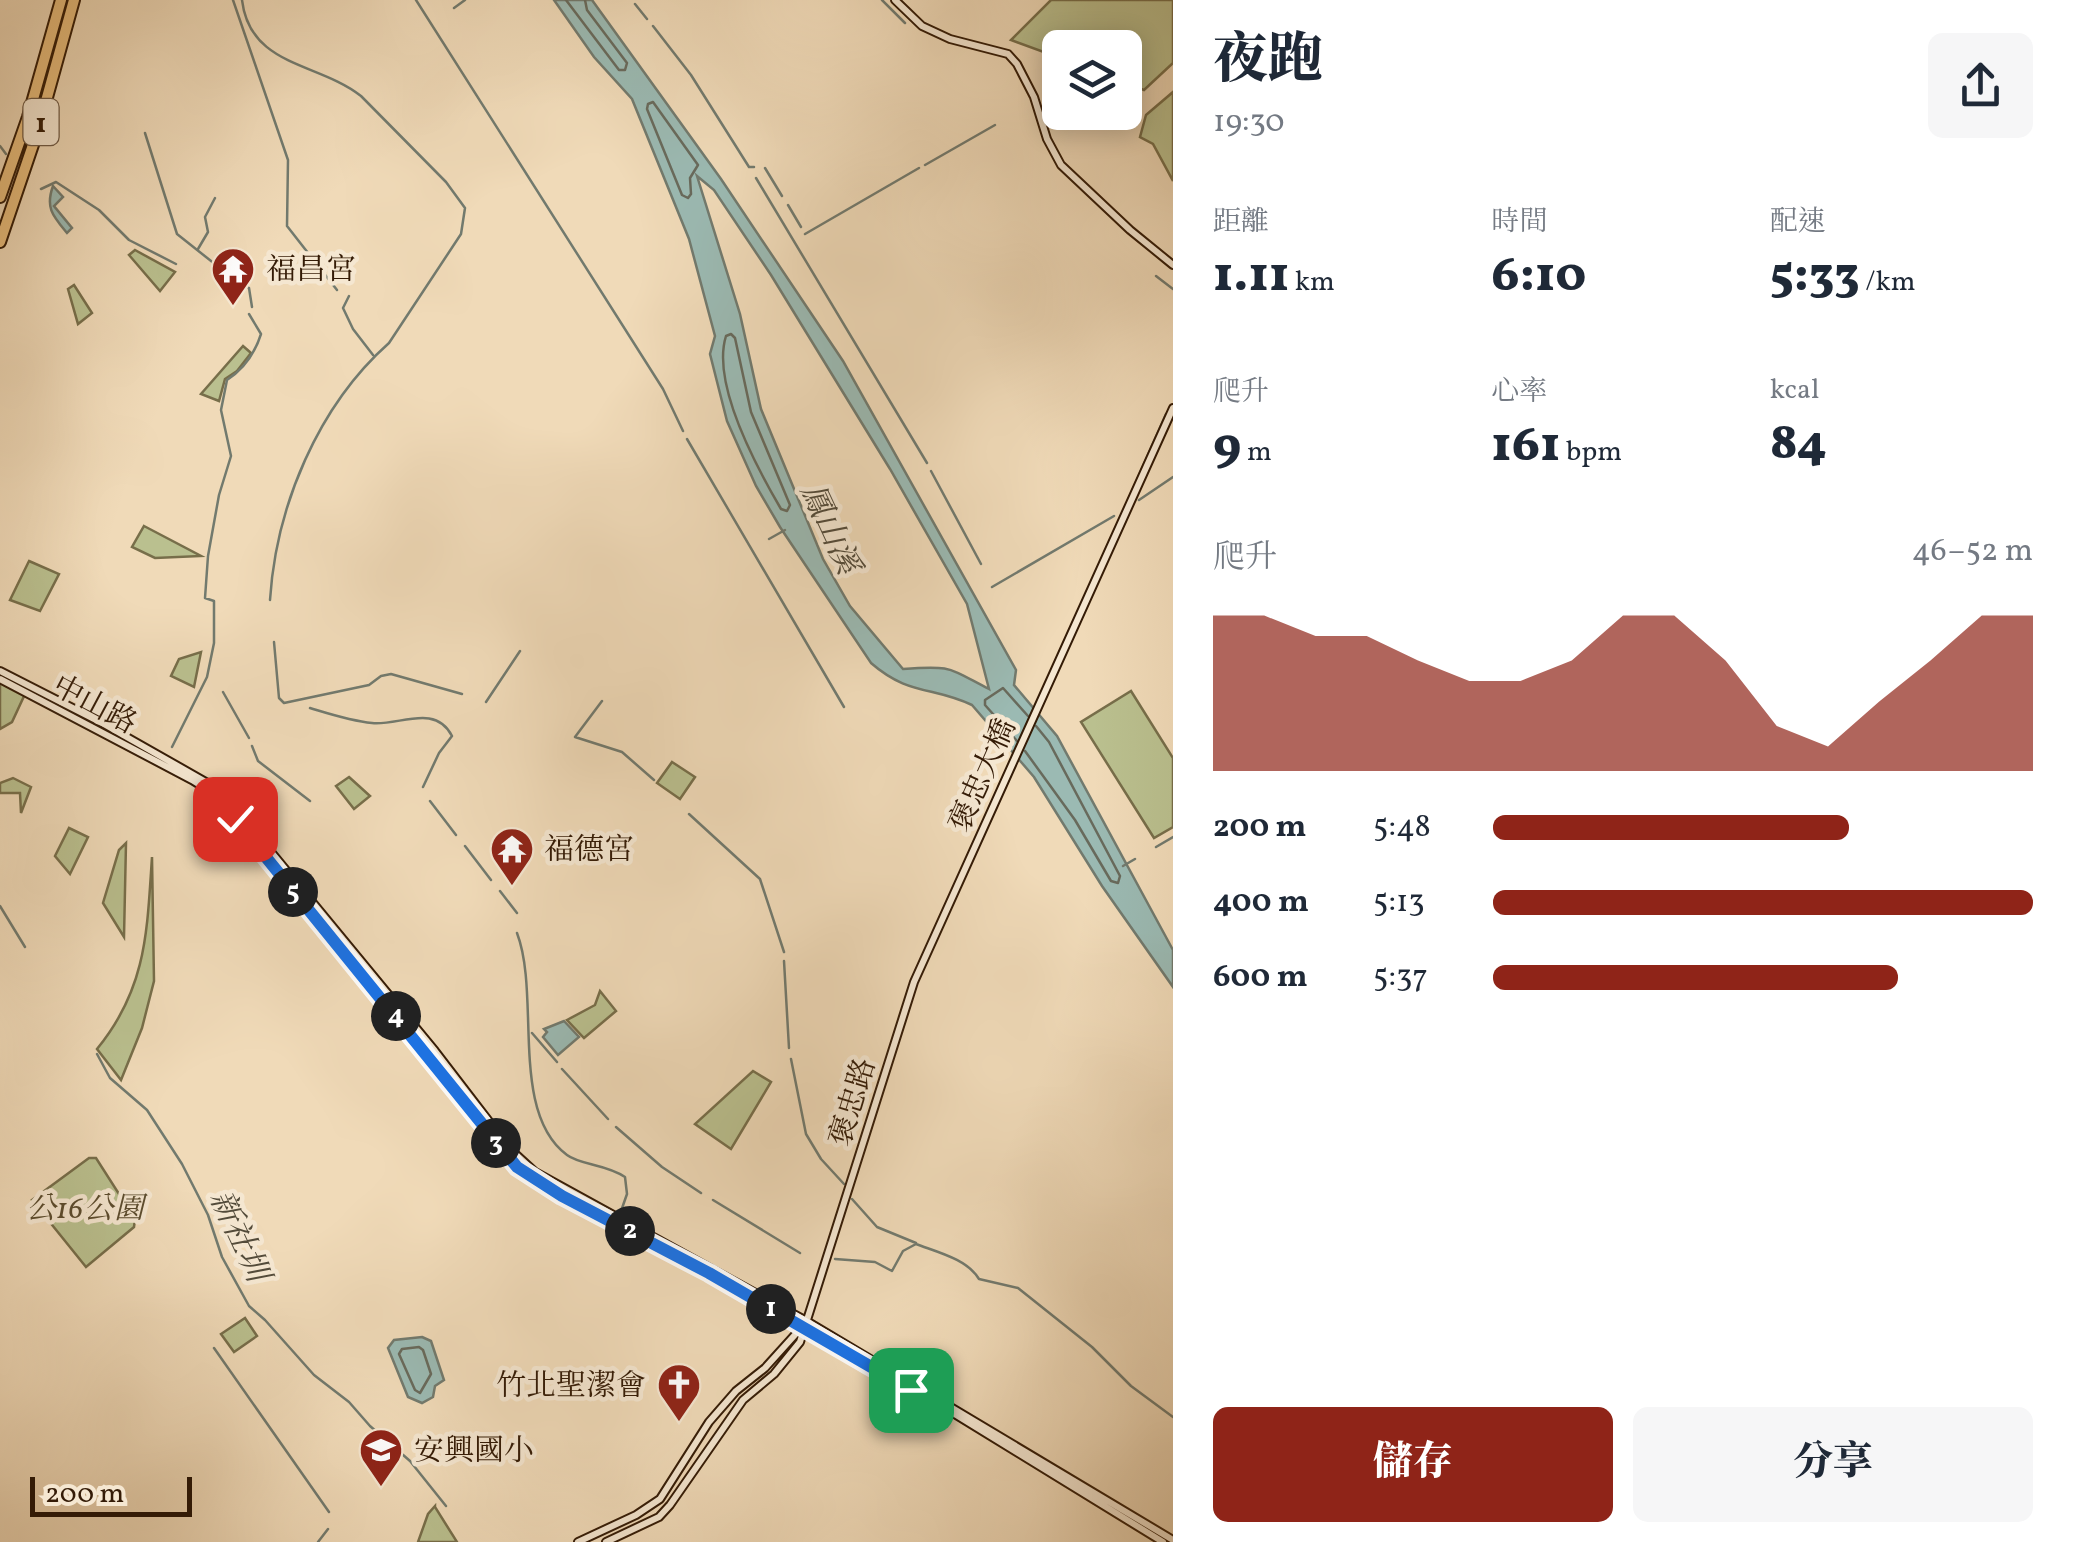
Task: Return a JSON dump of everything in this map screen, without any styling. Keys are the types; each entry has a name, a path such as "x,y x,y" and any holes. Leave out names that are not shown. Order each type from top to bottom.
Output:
{"highway":[{"name":"1","path":"0,197 28,117 61,0"},
{"name":"1","path":"0,242 38,130 74,0"}],"main road":[{"path":"895,0 922,26 950,39 1008,54 1018,64 1034,97 1047,140 1061,165 1130,230 1173,264"},
{"name":"褒忠大橋","path":"953,895 1173,408"},
{"name":"中山路","path":"0,671 168,764"},
{"name":"中山路","path":"0,679 168,764"},
{"path":"168,764 216,796 517,1167 562,1196 805,1323 1173,1540"},
{"name":"褒忠路","path":"606,1542 659,1517 743,1400 790,1357 800,1342 902,1015 953,895"},
{"path":"805,1323 1164,1542"},
{"name":"褒忠路","path":"578,1542 660,1499 709,1422 805,1323"}],"green space":[{"path":"1051,0 1173,0 1173,63 1144,90 1142,30 1042,30 1042,51 1011,40"},
{"path":"1173,92 1173,181 1153,144 1140,137 1146,115"},
{"path":"135,250 175,272 160,291 129,255"},
{"path":"74,285 92,313 78,324 68,289"},
{"path":"243,346 251,353 225,379 219,401 201,394"},
{"path":"144,526 201,556 155,558 132,547"},
{"path":"29,561 59,574 40,611 10,600"},
{"path":"201,652 194,687 171,676 179,659"},
{"path":"0,680 25,694 12,722 0,729"},
{"path":"1131,691 1173,758 1173,827 1154,838 1081,722"},
{"path":"672,762 695,777 680,799 657,783"},
{"path":"349,777 370,796 354,809 336,786"},
{"path":"13,778 31,787 21,813 20,793 0,793 0,783"},
{"path":"69,828 88,837 70,874 55,856"},
{"path":"126,843 124,937 103,903 119,850"},
{"path":"152,857 154,981 142,1028 121,1080 97,1049 114,1026 135,981 146,934"},
{"path":"600,991 616,1011 584,1038 567,1020 595,1005"},
{"path":"753,1071 771,1082 731,1149 695,1124"},
{"name":"公16公園","path":"89,1158 96,1158 135,1219 134,1227 86,1267 32,1200"},
{"path":"245,1318 257,1336 234,1352 221,1334"},
{"path":"435,1506 457,1542 418,1542"}],"water":[{"name":"鳳山溪","path":"554,0 592,0 721,179 843,361 1016,670 1014,685 1057,736 1173,950 1173,987 1102,886 1034,777 972,705 909,686 871,663 780,527 756,486 727,421 710,354 715,336 689,239 632,99 594,57","holes":["697,176 714,190 890,469 967,604 989,689 949,670 903,669 850,606 823,559 761,409 740,314"]},
{"path":"53,186 63,197 54,206 72,228 67,233 52,211"},
{"path":"564,1021 579,1037 558,1055 543,1037 547,1032 544,1029"},
{"path":"422,1337 431,1341 444,1380 435,1386 433,1397 422,1403 408,1397 388,1348 394,1340"}],"waterway":[{"path":"233,0 288,160 287,226 337,290"},
{"path":"242,0 248,22 258,38 272,51 361,96 446,182 465,208 461,234 389,343 341,397 305,460 281,529 270,600"},
{"path":"416,0 663,389 683,431"},
{"path":"454,8 465,0"},
{"path":"882,0 905,23"},
{"path":"635,4 647,19"},
{"path":"653,26 691,75 749,167 754,167"},
{"path":"925,165 995,125"},
{"path":"145,133 177,234 235,280"},
{"path":"0,146 6,154"},
{"path":"765,168 782,196"},
{"path":"805,234 919,168"},
{"path":"756,178 927,463"},
{"path":"41,189 56,182 99,210 129,240 176,264"},
{"path":"198,249 208,232 205,217 215,198"},
{"path":"788,205 801,227"},
{"path":"1156,276 1173,289"},
{"path":"241,283 249,288 252,307"},
{"path":"349,296 343,308 373,355"},
{"path":"172,747 207,677 214,643 214,601 205,598 208,556 231,456 221,410 227,380 248,360 261,334 249,314"},
{"path":"1128,500 1166,414"},
{"path":"687,439 844,707"},
{"path":"931,471 981,564"},
{"path":"1139,500 1173,477"},
{"path":"992,587 1114,516"},
{"path":"769,539 785,530"},
{"path":"274,642 279,698 284,703 369,685 391,674 462,694"},
{"path":"486,702 520,651"},
{"path":"223,692 249,738"},
{"path":"602,701 575,737 622,752 654,780"},
{"path":"310,708 364,722 426,718 445,726 452,736 423,787"},
{"path":"252,746 258,761 310,801"},
{"path":"430,801 456,835"},
{"path":"689,814 760,879 784,952"},
{"path":"1156,847 1173,837"},
{"path":"465,846 491,880"},
{"path":"1123,866 1135,859"},
{"path":"500,891 517,913"},
{"name":"新社圳","path":"0,906 25,947"},
{"path":"517,933 524,959 529,1052 538,1111 549,1136 567,1155 625,1177 627,1194 620,1214"},
{"path":"784,961 789,1048"},
{"path":"532,1033 557,1062"},
{"name":"新社圳","path":"97,1054 110,1078 147,1110 182,1164 208,1215 222,1257 249,1306 314,1375 349,1402 410,1461 446,1506"},
{"path":"791,1059 806,1134 821,1159 844,1184"},
{"path":"562,1069 608,1119"},
{"path":"616,1127 662,1167 701,1193"},
{"path":"852,1199 877,1227 916,1243"},
{"path":"713,1200 800,1253"},
{"path":"835,1259 875,1262 892,1271 903,1251 916,1244 959,1261 979,1279 1018,1288 1092,1347 1131,1386 1173,1417"},
{"name":"新社圳","path":"214,1348 329,1512"},
{"name":"新社圳","path":"318,1542 328,1529"}],"place":[{"name":"福昌宮","path":"233,307"},
{"name":"福德宮","path":"512,887"},
{"name":"竹北聖潔會","path":"679,1423"},
{"name":"安興國小","path":"381,1488"}],"route":[{"path":"235,819 517,1167 562,1196 709,1273 911,1390"}]}
